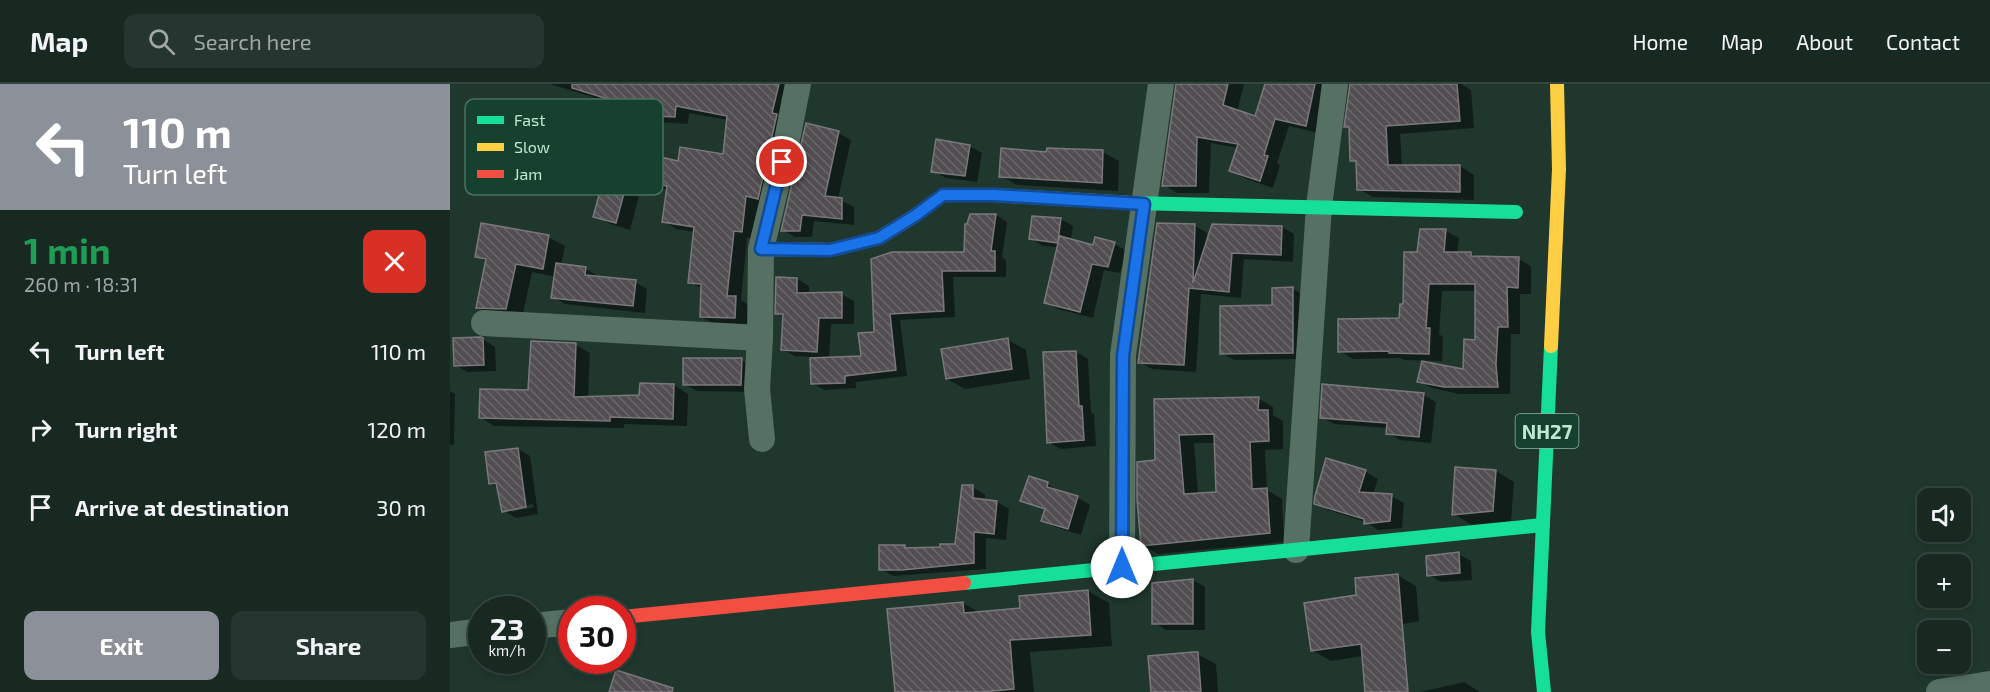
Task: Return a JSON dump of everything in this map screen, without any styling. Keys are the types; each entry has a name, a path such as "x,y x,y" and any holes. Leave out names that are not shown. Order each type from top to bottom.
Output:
{"main road":[{"name":"NH27","path":"1544,692 1538,632 1559,169 1557,84"},
{"name":"NH27","path":"1559,169 1571,95"},
{"path":"761,249 830,250 879,238 943,195 994,195 1144,204 1516,212"},
{"path":"636,616 1543,525"}],"street":[{"path":"762,439 757,389 761,249 798,84"},
{"path":"1122,567 1123,356 1161,84"},
{"path":"1296,550 1319,206 1335,84"},
{"path":"484,323 760,338"},
{"path":"450,635 468,633"},
{"path":"1939,692 1990,684"}],"building":[{"path":"572,84 779,84 772,113 777,114 758,199 746,196 742,232 734,231 727,296 736,296 735,318 700,317 701,284 688,283 694,227 662,222 667,186 663,185 663,158 678,161 680,147 723,154 727,116 676,106 675,117 663,116 663,99 608,99 572,88"},
{"path":"1176,84 1228,84 1223,105 1255,116 1265,84 1315,84 1306,126 1275,119 1264,155 1268,156 1260,181 1229,171 1238,144 1197,137 1196,186 1162,186"},
{"path":"1350,84 1457,84 1460,121 1386,126 1388,165 1460,165 1460,192 1357,190 1356,161 1350,161 1349,127 1344,127"},
{"path":"806,123 839,131 825,196 842,198 842,219 802,215 800,231 781,231"},
{"path":"936,139 970,145 965,176 931,172"},
{"path":"1001,148 1046,152 1047,148 1103,150 1102,183 999,177"},
{"path":"599,195 623,195 616,223 593,217"},
{"path":"970,214 996,214 991,251 995,251 995,271 942,271 944,311 890,314 896,370 845,376 845,383 811,384 810,358 861,356 858,333 874,332 871,259 892,252 964,252 965,224"},
{"path":"1032,216 1061,218 1058,241 1060,236 1093,245 1095,237 1115,242 1108,267 1092,264 1080,312 1044,303 1058,243 1029,239"},
{"path":"481,223 549,235 543,269 516,264 506,309 476,308 486,259 475,257"},
{"path":"1157,223 1195,224 1193,283 1212,224 1282,226 1281,255 1232,253 1229,292 1189,288 1184,365 1138,363"},
{"path":"1420,229 1446,229 1444,252 1471,252 1471,256 1519,257 1518,288 1507,287 1508,327 1498,327 1496,365 1498,387 1444,387 1417,382 1422,361 1463,369 1464,339 1475,340 1475,284 1429,284 1426,328 1430,328 1429,354 1389,353 1389,351 1338,352 1338,319 1399,318 1400,304 1403,304 1404,252 1417,252"},
{"path":"556,263 586,267 585,275 636,280 633,306 551,298"},
{"path":"776,277 797,278 797,293 842,292 842,318 819,318 817,352 781,350 783,314 775,314"},
{"path":"1293,287 1293,353 1220,354 1220,306 1272,305 1272,288"},
{"path":"453,338 483,338 484,365 454,366"},
{"path":"1008,338 1012,369 946,379 941,349"},
{"path":"531,341 576,343 574,397 639,395 640,383 674,384 673,419 610,417 610,421 479,418 480,389 528,390"},
{"path":"1076,351 1079,406 1082,406 1084,440 1047,443 1043,352"},
{"path":"683,358 742,358 741,385 683,385"},
{"path":"1322,384 1424,393 1419,437 1386,434 1387,423 1320,418"},
{"path":"1259,397 1258,410 1268,410 1269,441 1250,442 1252,489 1267,488 1270,533 1141,546 1137,462 1155,460 1154,399","holes":["1214,434 1216,492 1184,494 1179,435"]},
{"path":"518,448 526,507 502,512 496,483 489,484 485,452"},
{"path":"1326,458 1366,470 1359,492 1392,494 1390,521 1364,524 1364,519 1314,504"},
{"path":"1455,467 1496,470 1493,511 1452,515"},
{"path":"1029,476 1048,482 1047,487 1078,496 1068,529 1041,521 1045,509 1020,501"},
{"path":"962,485 973,485 973,498 997,501 994,534 974,532 974,563 879,570 879,545 905,545 905,548 955,544"},
{"path":"1459,552 1460,573 1427,576 1426,556"},
{"path":"1398,574 1408,692 1365,692 1361,644 1311,651 1304,603 1356,595 1355,578"},
{"path":"1193,579 1193,624 1152,624 1152,583"},
{"path":"1088,590 1091,635 1010,640 1014,689 982,692 895,692 887,609 963,602 964,613 1020,608 1019,596"},
{"path":"1198,652 1201,692 1151,692 1148,656"},
{"path":"615,674 629,674 673,688 672,692 609,692"}],"traffic: fast":[{"path":"1132,203 1516,212"},
{"path":"1544,692 1538,632 1551,346"},
{"path":"964,583 1543,525"}],"traffic: slow":[{"path":"1551,346 1559,169 1557,84"},
{"path":"761,249 830,250 879,238 943,195 994,195 1132,203"}],"traffic: jam":[{"path":"636,616 964,583"}],"route":[{"path":"782,162 775,195 765,224 761,249 830,250 879,238 943,195 994,195 1144,204 1123,356 1122,567"}]}
